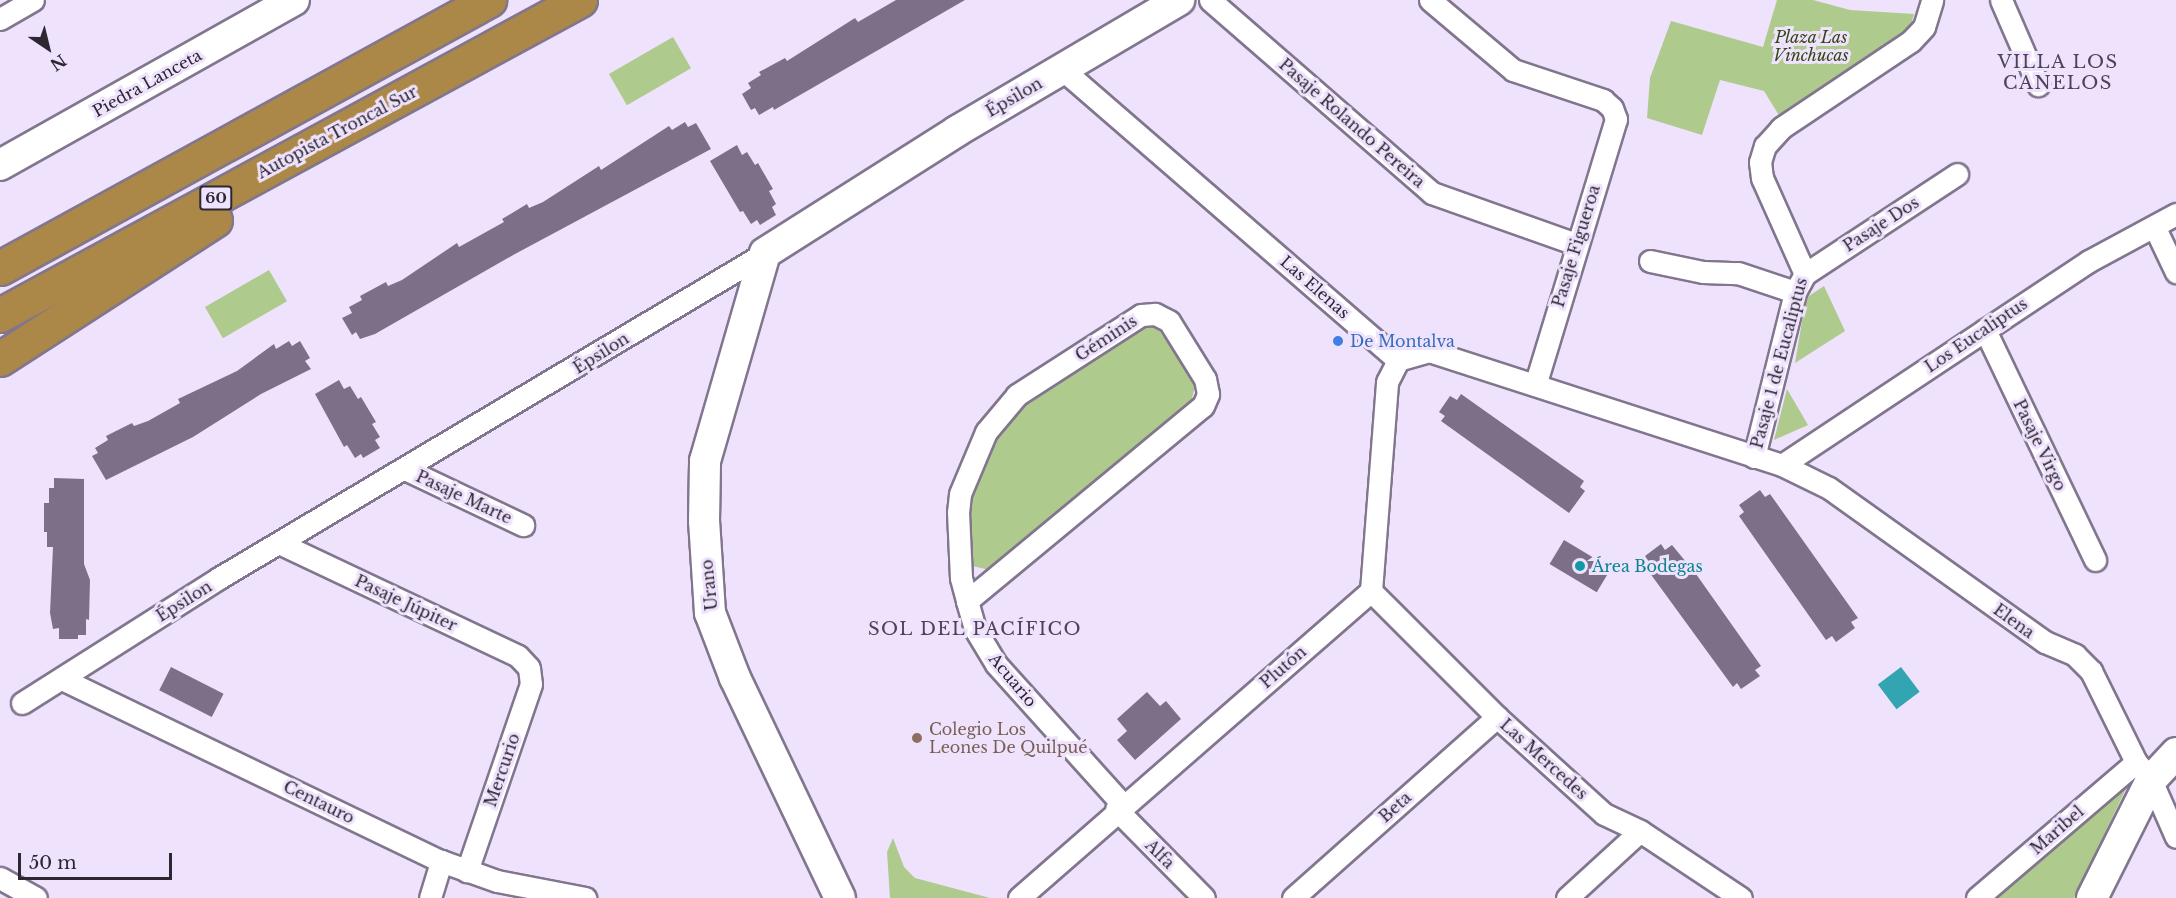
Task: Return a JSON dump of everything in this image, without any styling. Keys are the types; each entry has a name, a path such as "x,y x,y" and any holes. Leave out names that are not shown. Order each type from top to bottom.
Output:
{"highway":[{"name":"60","path":"0,268 489,0"},
{"name":"Autopista Troncal Sur","path":"0,315 580,0"},
{"path":"0,359 431,81"}],"street":[{"path":"0,19 33,0"},
{"name":"Piedra Lanceta","path":"0,165 294,0"},
{"name":"Épsilon","path":"22,703 279,543 405,470 765,253 1062,69 1179,0"},
{"name":"Pasaje Rolando Pereira","path":"1210,0 1432,193 1576,244"},
{"name":"Pasaje Figueroa","path":"1430,0 1513,70 1603,100 1612,108 1616,120 1576,244 1535,385"},
{"name":"Pasaje 1 de Eucaliptus","path":"1754,457 1794,292 1805,274 1762,178 1760,162 1765,146 1781,128 1911,41 1924,27 1932,0"},
{"path":"2001,0 2038,85"},
{"name":"Las Elenas","path":"1062,69 1398,360"},
{"name":"Pasaje Dos","path":"1805,274 1957,174"},
{"name":"Los Eucaliptus","path":"1782,465 2089,261 2155,228 2176,214"},
{"path":"2155,228 2176,272"},
{"name":"Urano","path":"765,253 705,461 704,521 711,613 735,678 840,898"},
{"path":"1650,261 1703,272 1738,273 1794,292"},
{"name":"Géminis","path":"1155,314 1169,321 1205,379 1208,394 1203,406 967,601 957,554 959,503 979,447 995,418 1023,391 1141,315 1155,314"},
{"name":"Pasaje Virgo","path":"1985,330 2095,560"},
{"path":"1371,591 1387,382 1398,360 1429,351 1782,465"},
{"name":"Elena","path":"1782,465 1829,488 2045,642 2074,655 2091,671 2176,837"},
{"name":"Pasaje Marte","path":"405,470 523,525"},
{"name":"Pasaje Júpiter","path":"279,543 518,656 529,668"},
{"name":"Las Mercedes","path":"1371,591 1497,717 1605,814 1640,831 1741,898"},
{"name":"Plutón","path":"1019,898 1119,807 1371,591"},
{"name":"Acuario","path":"967,601 975,629 996,664 1119,807"},
{"name":"Mercurio","path":"467,871 531,684 529,668"},
{"name":"Centauro","path":"62,679 441,861 497,881 585,898"},
{"name":"Beta","path":"1293,898 1497,717"},
{"path":"2092,898 2143,771 2176,753"},
{"name":"Maribel","path":"1977,898 2143,771"},
{"name":"Alfa","path":"1119,807 1204,898"},
{"path":"1567,898 1640,831"},
{"path":"430,898 441,861"},
{"path":"0,878 36,898"}],"green space":[{"name":"Plaza Las Vinchucas","path":"1777,0 1813,0 1850,10 1914,14 1908,35 1780,117 1764,91 1720,80 1702,135 1647,118 1650,78 1671,21 1763,47"},
{"path":"673,37 691,68 627,105 609,74"},
{"path":"269,270 287,301 223,338 205,307"},
{"path":"1824,286 1845,331 1795,363 1806,298"},
{"path":"1140,323 1156,326 1196,383 1191,402 990,570 972,566 965,514 981,461 1007,417"},
{"path":"1787,389 1808,425 1774,440"},
{"path":"2132,776 2074,898 1993,898"},
{"path":"893,838 904,867 915,878 990,898 890,898 887,852"}],"water":[{"path":"1901,667 1920,692 1896,709 1878,684"}],"building":[{"path":"896,0 965,0 774,110 773,107 759,115 755,108 751,110 742,94 751,88 748,83 761,75 759,72 785,58 787,61 855,18 858,22"},
{"path":"685,122 688,127 696,123 711,149 515,254 375,334 360,339 356,332 352,335 342,318 352,313 349,307 362,300 360,296 386,282 388,286 402,280 457,243 459,247 504,222 502,219 527,204 529,208 543,202 599,166 601,170 669,126 672,130"},
{"path":"737,145 742,155 747,152 755,165 758,163 773,189 769,191 776,204 772,207 776,215 760,225 757,220 751,224 743,211 740,212 710,161"},
{"path":"289,341 292,346 300,341 310,358 305,361 311,369 261,394 193,437 106,480 92,456 98,453 95,448 108,440 106,436 132,423 134,426 148,421 180,403 178,399 237,371 274,344 276,349"},
{"path":"339,380 344,389 350,386 358,399 361,397 376,422 372,424 380,437 375,440 380,448 363,458 361,454 355,458 347,445 344,447 315,394"},
{"path":"1461,394 1584,481 1580,487 1585,491 1569,513 1441,421 1445,416 1439,412 1450,396 1457,400"},
{"path":"54,478 84,479 84,564 90,580 89,620 86,619 86,635 78,635 78,639 59,639 59,628 53,629 50,613 53,547 47,547 47,532 44,532 44,503 49,503 49,488 54,488"},
{"path":"1760,490 1765,497 1770,494 1858,618 1851,622 1855,628 1836,642 1832,636 1826,640 1739,516 1744,512 1739,505"},
{"name":"Área Bodegas","path":"1564,540 1611,568 1597,592 1550,564"},
{"path":"1661,544 1665,550 1672,545 1696,574 1761,666 1755,670 1760,676 1741,689 1737,683 1733,687 1644,565 1649,562 1645,556"},
{"path":"171,667 224,694 212,717 159,690"},
{"path":"1147,692 1160,706 1166,701 1181,719 1135,760 1117,740 1127,731 1117,719"}],"place":[{"name":"De Montalva","path":"1338,341"},
{"name":"Área Bodegas","path":"1580,566"},
{"name":"Colegio Los Leones De Quilpué","path":"917,738"}],"district":[{"name":"VILLA LOS CANELOS","path":"2058,73"},
{"name":"SOL DEL PACÍFICO","path":"975,629"}]}
